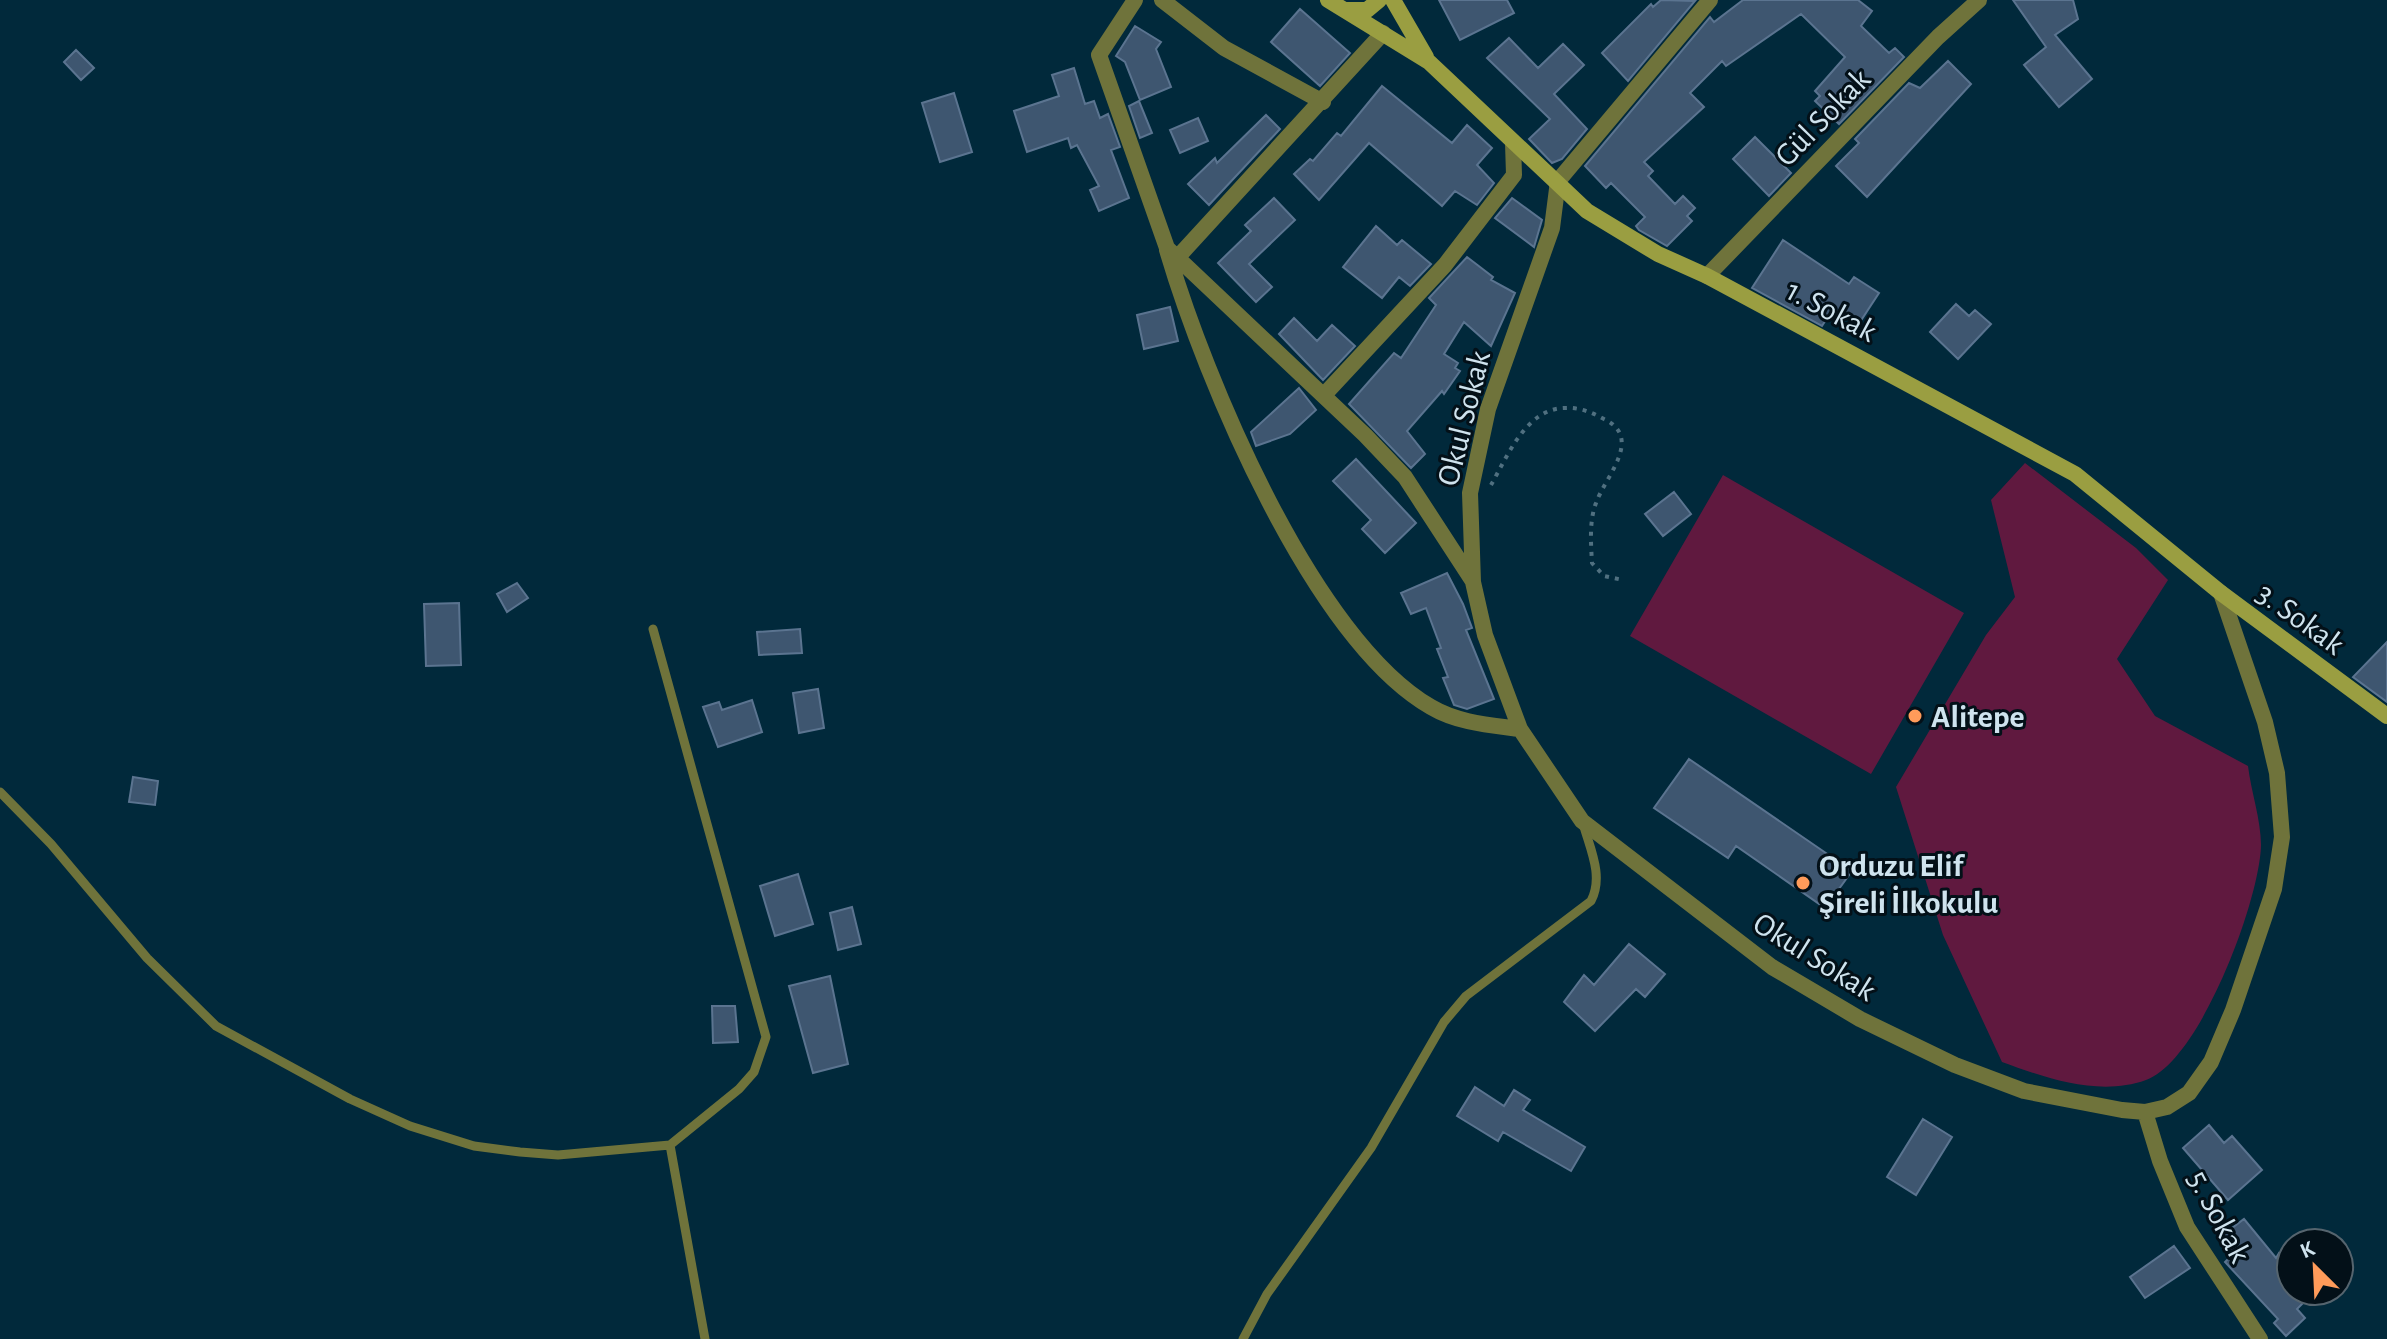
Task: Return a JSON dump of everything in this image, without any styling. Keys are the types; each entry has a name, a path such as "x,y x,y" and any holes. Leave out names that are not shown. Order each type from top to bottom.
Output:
{"street":[{"path":"1135,0 1099,55 1172,253 1196,338 1244,447 1293,545 1332,607 1367,652 1401,685 1433,708 1469,722 1520,729"},
{"path":"1162,0 1224,48 1323,102"},
{"path":"1333,3 1357,12 1367,10 1379,0"},
{"path":"1393,0 1429,62"},
{"path":"1558,181 1710,0"},
{"name":"Gül Sokak","path":"1707,276 1938,37 1979,0"},
{"path":"1333,3 1429,62"},
{"path":"1172,253 1323,102 1383,33"},
{"name":"1. Sokak","path":"1429,62 1587,211 1658,254 1707,276 2075,474 2221,593"},
{"path":"1324,395 1445,265 1514,175 1513,143"},
{"name":"Okul Sokak","path":"1558,181 1552,228 1534,289 1512,338 1488,409 1470,493 1468,525 1473,582 1485,635 1520,729 1582,821 1772,967 1860,1019 1955,1065 2024,1091 2084,1105 2145,1112 2167,1107 2189,1093 2211,1062 2255,953 2274,889 2282,837 2277,773 2265,722 2221,593"},
{"path":"1172,253 1324,395 1405,477 1473,582"},
{"name":"3. Sokak","path":"2221,593 2387,716"},
{"name":"5. Sokak","path":"2145,1112 2160,1161 2187,1227 2260,1339"}],"lane":[{"path":"0,792 51,844 147,958 216,1026 350,1099 410,1126 474,1146 558,1155 670,1145 739,1089 754,1072 766,1037 653,629"},
{"path":"1243,1339 1267,1294 1371,1148 1444,1022 1466,996 1591,901 1597,889 1597,874 1582,821"},
{"path":"670,1145 705,1339"}],"path":[{"path":"1490,486 1520,434 1542,415 1561,408 1586,410 1610,421 1622,437 1621,455 1595,503 1590,538 1592,563 1604,576 1623,580"}],"shaded area":[{"path":"2025,463 2136,548 2168,580 2117,659 2155,716 2248,766 2259,826 2261,845 2250,902 2238,939 2206,1012 2187,1043 2166,1067 2146,1080 2128,1085 2110,1087 2073,1083 2002,1062 1943,935 1896,787 1986,635 2015,597 1991,500"},
{"path":"1723,475 1964,613 1871,774 1630,636"}],"building":[{"path":"1439,0 1507,0 1514,13 1460,40"},
{"path":"1661,0 1695,1 1628,81 1602,53 1651,4 1653,7"},
{"path":"1743,0 1858,0 1872,11 1861,26 1889,53 1895,48 1904,57 1839,124 1815,101 1820,96 1815,91 1845,57 1801,14 1726,66 1722,61 1690,93 1704,107 1644,162 1653,171 1648,176 1675,204 1683,196 1695,208 1687,216 1692,221 1667,246 1639,230 1636,226 1645,217 1611,183 1606,188 1585,166 1710,17 1714,22"},
{"path":"2013,0 2073,0 2078,19 2055,35 2092,79 2059,107 2024,65 2046,47"},
{"path":"1300,9 1350,53 1320,86 1271,42"},
{"path":"1135,26 1161,42 1156,49 1171,87 1140,100 1125,62 1116,56"},
{"path":"1509,38 1538,68 1563,44 1584,65 1554,94 1587,129 1562,159 1552,163 1529,139 1550,119 1487,58"},
{"path":"76,50 94,68 81,80 64,62"},
{"path":"1948,61 1971,84 1867,197 1836,166 1859,143 1855,139 1909,83 1920,88"},
{"path":"1074,68 1085,104 1094,101 1100,118 1108,114 1120,147 1111,150 1129,198 1099,211 1090,190 1099,186 1077,145 1071,148 1068,138 1027,152 1014,111 1059,96 1052,75"},
{"path":"1382,86 1452,143 1467,125 1492,148 1477,165 1494,183 1477,205 1455,191 1442,206 1369,143 1319,200 1294,174 1310,159 1313,161 1337,133 1341,136"},
{"path":"954,93 972,152 940,162 922,103"},
{"path":"1139,101 1152,133 1140,138 1129,106"},
{"path":"1266,115 1280,129 1209,205 1188,184 1215,158 1217,163"},
{"path":"1198,118 1208,141 1180,153 1170,130"},
{"path":"1755,137 1791,173 1769,196 1733,159"},
{"path":"1274,198 1295,220 1249,264 1272,287 1256,302 1218,263 1251,231 1245,225"},
{"path":"1512,198 1542,220 1534,247 1495,218"},
{"path":"1376,226 1397,245 1402,240 1431,264 1410,286 1399,277 1382,298 1343,267"},
{"path":"1783,240 1849,284 1854,277 1879,293 1858,325 1833,309 1822,326 1752,288"},
{"path":"1467,257 1493,277 1491,280 1515,293 1491,346 1464,322 1444,354 1458,363 1455,368 1460,371 1444,394 1442,391 1407,431 1425,454 1411,468 1349,404 1394,353 1401,358 1436,305 1429,298"},
{"path":"1956,304 1969,316 1975,310 1991,324 1958,359 1930,332"},
{"path":"1170,307 1178,341 1144,349 1137,315"},
{"path":"1294,318 1317,341 1332,325 1355,346 1323,380 1279,334"},
{"path":"1299,388 1316,410 1290,434 1256,446 1251,432"},
{"path":"1356,459 1416,523 1385,553 1362,529 1371,520 1333,481"},
{"path":"1674,492 1691,514 1663,536 1645,514"},
{"path":"1447,573 1472,628 1466,630 1494,699 1467,709 1454,705 1443,678 1448,677 1437,649 1441,648 1426,608 1411,614 1401,593"},
{"path":"517,583 528,598 507,612 497,594"},
{"path":"459,603 461,665 426,666 424,604"},
{"path":"800,629 802,653 759,655 757,632"},
{"path":"2387,642 2387,702 2353,677"},
{"path":"818,689 824,728 799,733 793,693"},
{"path":"752,700 762,732 718,747 703,707 719,702 722,710"},
{"path":"1689,759 1852,871 1825,908 1736,846 1728,858 1654,808"},
{"path":"133,777 158,781 155,805 129,802"},
{"path":"798,874 813,924 775,936 760,886"},
{"path":"852,907 861,944 838,950 830,913"},
{"path":"1629,944 1665,974 1645,997 1636,989 1595,1031 1564,1002 1584,975 1594,985"},
{"path":"830,976 848,1064 813,1073 789,986"},
{"path":"712,1006 735,1006 738,1042 713,1043"},
{"path":"1475,1087 1504,1106 1514,1090 1530,1100 1523,1110 1585,1147 1571,1171 1503,1132 1498,1141 1457,1116"},
{"path":"1923,1119 1952,1137 1916,1195 1887,1177"},
{"path":"2209,1125 2224,1143 2232,1136 2262,1170 2228,1200 2183,1148"},
{"path":"2244,1219 2275,1257 2275,1307 2299,1307 2297,1309 2305,1318 2286,1336 2274,1323 2278,1319 2225,1262 2232,1255 2219,1238"},
{"path":"2174,1246 2190,1268 2145,1298 2130,1277"}],"place":[{"name":"Alitepe","path":"1915,716"},
{"name":"Orduzu Elif Şireli İlkokulu","path":"1803,883"}]}
